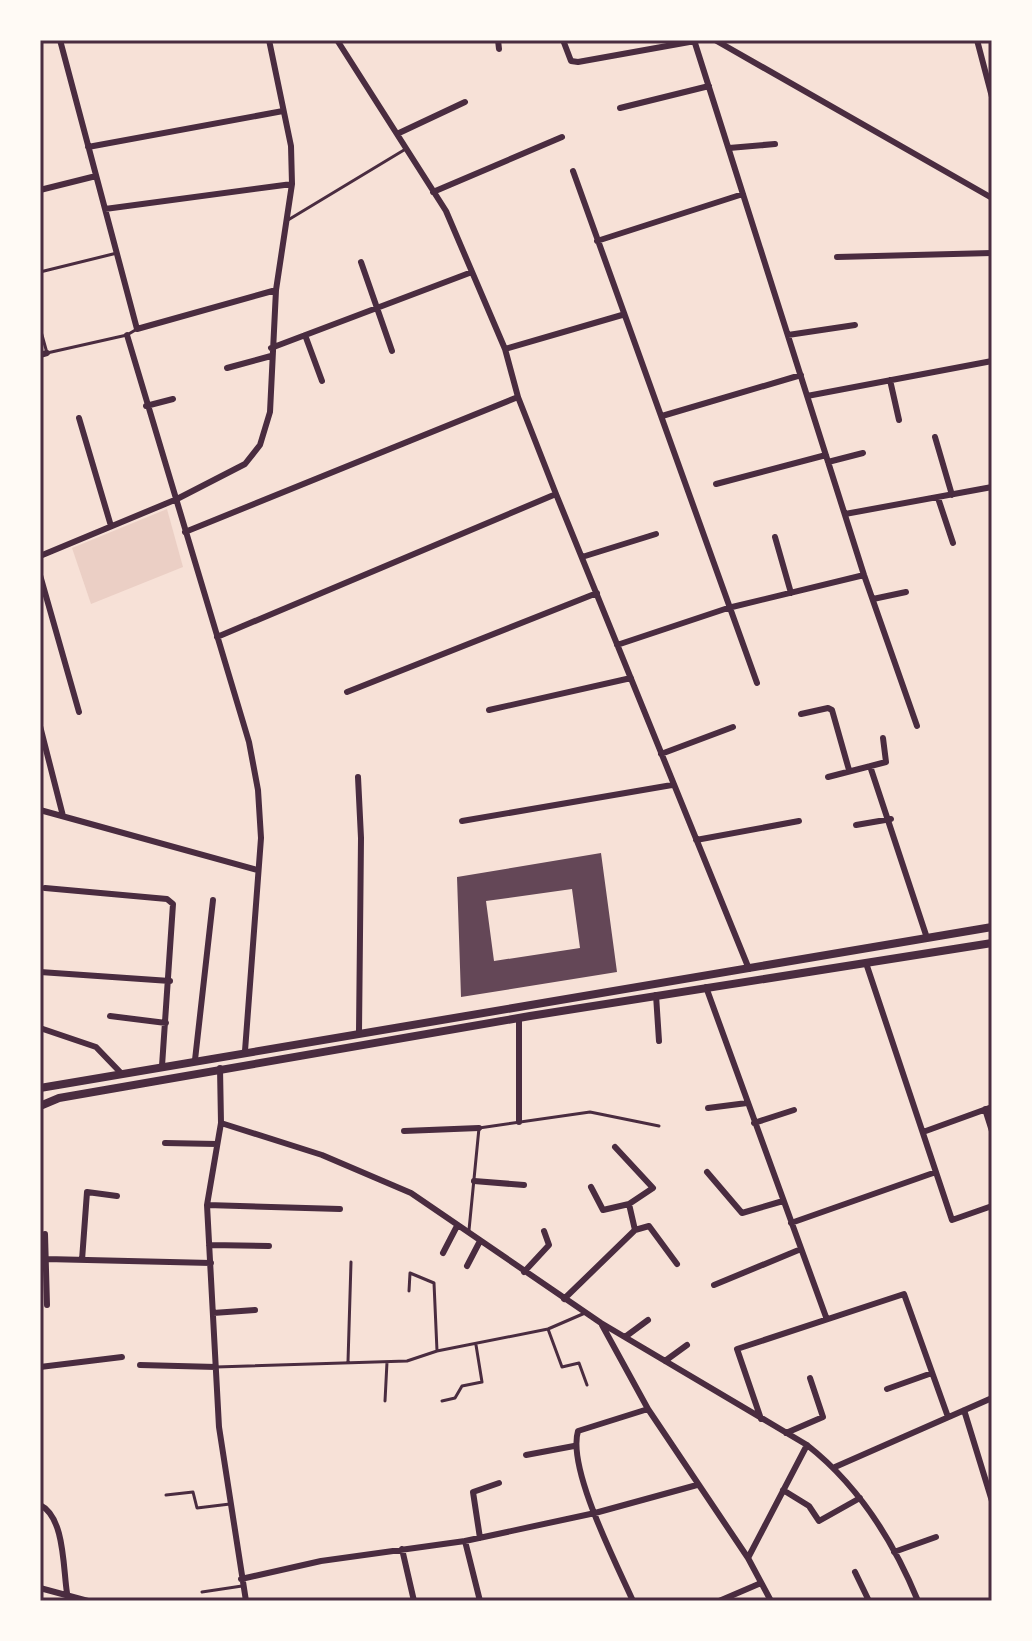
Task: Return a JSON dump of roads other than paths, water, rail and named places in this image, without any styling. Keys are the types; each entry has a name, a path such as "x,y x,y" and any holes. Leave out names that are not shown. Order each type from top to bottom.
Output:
{"main road":[{"path":"40,1088 992,927"},
{"path":"40,1106 59,1098 220,1068 992,943"}],"street":[{"path":"60,40 137,329 276,290"},
{"path":"40,556 177,499 245,464 260,445 270,412 276,290 292,184 292,152 269,40"},
{"path":"337,40 446,211 505,349 518,397 556,494 749,969"},
{"path":"498,40 499,49"},
{"path":"563,40 571,61 578,62 694,41 864,575 917,726"},
{"path":"715,40 992,198"},
{"path":"977,40 992,97"},
{"path":"620,108 709,86"},
{"path":"399,133 465,102"},
{"path":"88,147 283,111"},
{"path":"433,192 562,137"},
{"path":"729,148 775,144"},
{"path":"573,171 622,315 662,416 672,454 757,683"},
{"path":"40,190 96,176"},
{"path":"105,209 292,184"},
{"path":"597,241 743,194"},
{"path":"837,257 992,253"},
{"path":"361,262 392,351"},
{"path":"227,368 472,272"},
{"path":"505,349 622,315"},
{"path":"788,335 855,325"},
{"path":"127,335 249,742 258,790 261,838 245,1051"},
{"path":"305,335 322,381"},
{"path":"807,396 992,361"},
{"path":"662,416 801,375"},
{"path":"890,380 899,420"},
{"path":"185,532 518,397"},
{"path":"146,406 173,399"},
{"path":"79,418 111,526"},
{"path":"935,437 952,495"},
{"path":"716,484 863,453"},
{"path":"845,514 992,487"},
{"path":"217,637 556,494"},
{"path":"938,498 953,543"},
{"path":"582,557 656,534"},
{"path":"775,537 791,593"},
{"path":"40,575 79,712"},
{"path":"617,645 728,608 864,575"},
{"path":"873,599 906,592"},
{"path":"347,692 597,593"},
{"path":"489,710 631,678"},
{"path":"801,714 830,708 849,770"},
{"path":"40,726 63,816"},
{"path":"661,754 733,727"},
{"path":"828,777 888,760 883,738"},
{"path":"870,766 891,819 927,938"},
{"path":"358,777 361,838 359,1032"},
{"path":"462,821 672,785"},
{"path":"40,810 257,870"},
{"path":"856,825 891,819"},
{"path":"696,840 799,821"},
{"path":"45,888 167,899 173,904 162,1066"},
{"path":"195,1060 213,900"},
{"path":"866,963 952,1220 992,1206"},
{"path":"40,972 170,981"},
{"path":"706,987 826,1317"},
{"path":"656,995 659,1041"},
{"path":"110,1016 166,1023"},
{"path":"519,1018 519,1122"},
{"path":"40,1028 96,1047 121,1073"},
{"path":"220,1068 221,1123 207,1205 219,1427 246,1601"},
{"path":"708,1108 747,1103"},
{"path":"923,1132 989,1108 992,1131"},
{"path":"754,1123 794,1110"},
{"path":"221,1123 322,1155 411,1193 585,1313 807,1445 835,1467 860,1498 894,1552 918,1601"},
{"path":"404,1131 479,1128"},
{"path":"165,1143 217,1144"},
{"path":"591,1187 603,1210 629,1204 653,1188 615,1147"},
{"path":"707,1172 742,1213 783,1201"},
{"path":"791,1223 936,1172"},
{"path":"474,1181 524,1185"},
{"path":"82,1260 87,1192 117,1196"},
{"path":"629,1204 635,1230"},
{"path":"207,1205 340,1209"},
{"path":"443,1253 457,1226"},
{"path":"564,1299 635,1230 649,1226 677,1264"},
{"path":"524,1272 549,1245 544,1231"},
{"path":"45,1234 47,1305"},
{"path":"467,1266 480,1241"},
{"path":"209,1245 269,1246"},
{"path":"714,1285 801,1249"},
{"path":"46,1259 211,1263"},
{"path":"761,1419 737,1349 826,1317 904,1294 948,1417"},
{"path":"213,1313 255,1310"},
{"path":"625,1337 648,1320"},
{"path":"601,1323 648,1409 748,1558 771,1601"},
{"path":"665,1361 687,1345"},
{"path":"40,1367 122,1357"},
{"path":"140,1365 216,1367"},
{"path":"887,1389 932,1373"},
{"path":"786,1433 823,1417 810,1378"},
{"path":"835,1467 992,1398"},
{"path":"633,1601 595,1513 574,1446 578,1431 648,1409"},
{"path":"964,1410 992,1501"},
{"path":"748,1558 807,1445"},
{"path":"526,1455 574,1446"},
{"path":"480,1538 473,1492 499,1483"},
{"path":"242,1583 321,1561 480,1538 595,1513 697,1485"},
{"path":"783,1490 809,1506 819,1521 860,1498"},
{"path":"40,1505 46,1507 57,1526 67,1593"},
{"path":"894,1552 936,1537"},
{"path":"465,1541 480,1601"},
{"path":"402,1549 414,1601"},
{"path":"855,1572 869,1601"},
{"path":"719,1601 761,1583"},
{"path":"40,1588 88,1601"}],"lane":[{"path":"288,220 408,147"},
{"path":"40,272 117,253"},
{"path":"40,328 44,354 127,335 137,329"},
{"path":"469,1234 479,1128 590,1112 659,1126"},
{"path":"348,1362 351,1262"},
{"path":"409,1291 410,1273 434,1283 437,1351"},
{"path":"216,1367 407,1361 437,1351 548,1329 585,1313"},
{"path":"548,1329 562,1367 579,1363 587,1385"},
{"path":"442,1401 455,1398 462,1386 482,1382 476,1345"},
{"path":"385,1401 387,1362"},
{"path":"166,1495 193,1492 197,1508 230,1504"},
{"path":"202,1592 242,1583"}]}
